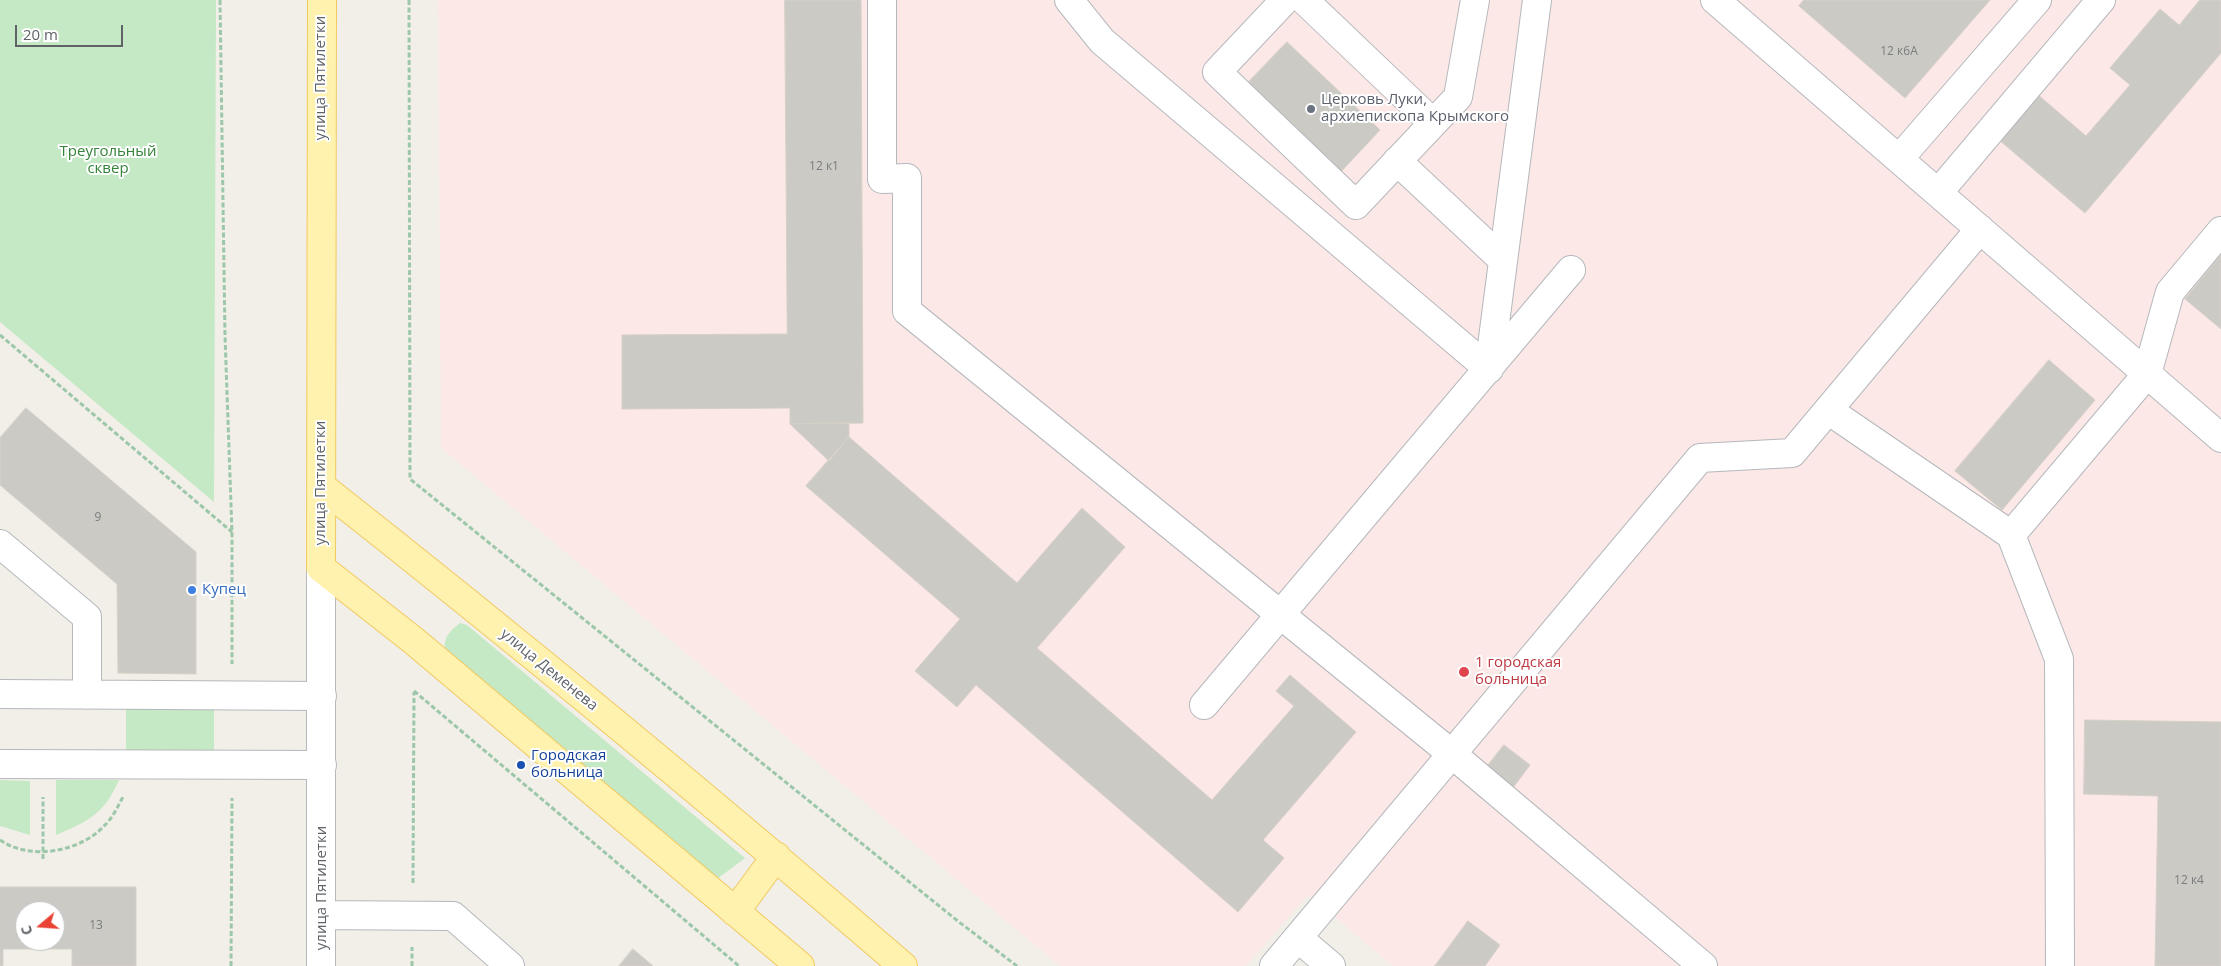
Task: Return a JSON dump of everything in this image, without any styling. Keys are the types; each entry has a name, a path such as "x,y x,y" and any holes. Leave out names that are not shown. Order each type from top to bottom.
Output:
{"main road":[{"name":"улица Пятилетки","path":"321,568 322,0"},
{"name":"улица Деменева","path":"321,486 411,557 776,856 903,966"},
{"path":"321,568 414,641 800,966"},
{"path":"735,912 776,856"}],"street":[{"path":"882,0 882,179 907,178 907,311 1452,754 1703,966"},
{"path":"1069,0 1102,41 1489,369"},
{"path":"1285,0 1217,72 1356,204 1458,97 1475,0"},
{"path":"1304,0 1433,123"},
{"path":"1489,369 1537,0"},
{"path":"1716,0 2221,438"},
{"path":"1899,159 2037,0"},
{"path":"1938,193 2101,0"},
{"path":"1397,161 1503,260"},
{"path":"1274,966 1700,458 1792,453 1980,229"},
{"path":"2011,535 2147,374 2170,292 2221,231"},
{"path":"1204,705 1571,270"},
{"path":"1828,410 2011,535 2059,659 2060,966"},
{"path":"0,544 87,617 87,695"},
{"name":"улица Пятилетки","path":"321,568 321,966"},
{"path":"0,694 322,696"},
{"path":"0,764 322,765"},
{"path":"322,915 453,916 510,966"},
{"path":"1298,938 1331,966"}],"path":[{"path":"220,0 225,336 232,533 232,696"},
{"path":"409,0 410,479 958,922 1017,966"},
{"path":"0,335 232,533"},
{"path":"412,966 414,692 739,966"},
{"path":"42,859 43,764"},
{"path":"0,840 7,845 42,852 75,846 104,826 123,797 130,764"},
{"path":"231,966 232,764"}],"shaded area":[{"name":"1 городская больница","path":"438,0 2221,0 2221,966 1393,966 1308,895 1246,966 1060,966 441,448"}],"green space":[{"name":"Треугольный сквер","path":"0,0 216,0 214,502 0,322"},
{"path":"460,623 467,625 745,858 713,882 445,651 445,642 448,635"},
{"path":"126,707 214,707 214,751 126,751"},
{"path":"0,780 30,781 30,835 0,826"},
{"path":"56,780 119,780 101,809 78,825 56,835"}],"building":[{"path":"785,0 861,0 863,423 790,424 790,408 622,409 622,335 787,334"},
{"path":"1804,0 1990,0 1905,98 1799,6"},
{"path":"2200,0 2221,0 2221,53 2085,213 1998,139 2037,94 2086,136 2130,85 2110,68 2160,9 2179,25"},
{"name":"Церковь Луки, архиепископа Крымского","path":"1287,42 1380,130 1336,177 1243,88"},
{"path":"2221,255 2221,329 2185,299"},
{"path":"2049,360 2095,400 2002,510 1955,471"},
{"path":"26,408 196,552 196,674 118,673 117,584 0,485 0,438"},
{"path":"849,423 849,437 829,461 790,424"},
{"path":"849,437 1017,583 1082,508 1125,547 1037,648 1212,800 1294,706 1276,691 1290,675 1356,732 1263,840 1284,858 1238,912 976,685 957,707 915,671 960,619 806,486"},
{"path":"2085,720 2221,722 2221,966 2155,966 2158,796 2084,794"},
{"path":"1504,745 1530,765 1509,793 1482,773"},
{"path":"0,887 136,887 136,966 72,966 72,949 65,949 65,901 15,901 15,949 3,949 3,966 0,966"},
{"path":"1468,921 1500,945 1485,966 1435,966"},
{"path":"633,949 653,966 619,966"}],"place":[{"name":"Церковь Луки, архиепископа Крымского","path":"1311,109"},
{"name":"Купец","path":"192,590"},
{"name":"1 городская больница","path":"1464,672"},
{"name":"Городская больница","path":"521,765"}]}
